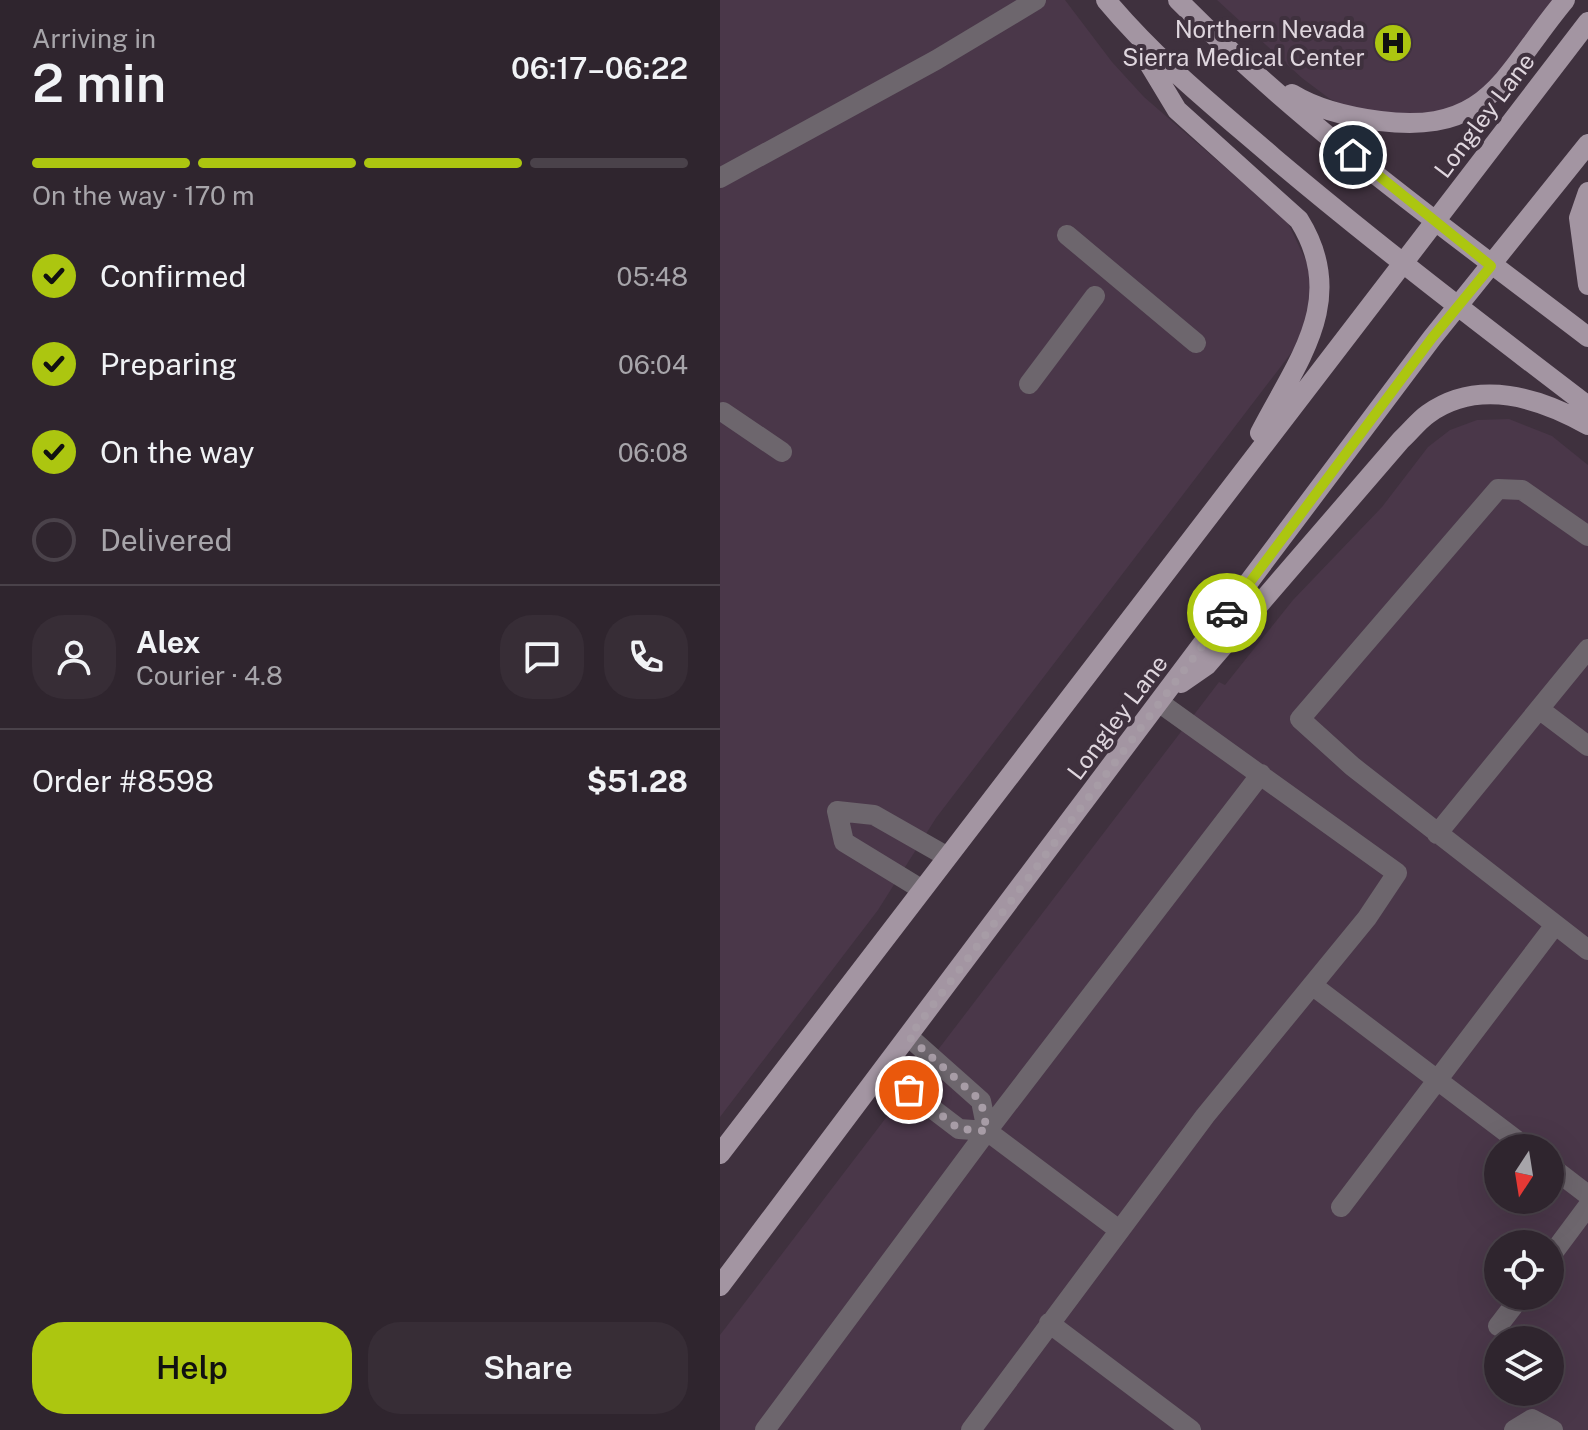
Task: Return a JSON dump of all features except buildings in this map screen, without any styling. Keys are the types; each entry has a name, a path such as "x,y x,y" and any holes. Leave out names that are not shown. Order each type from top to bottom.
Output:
{"main road":[{"path":"1106,0 1180,77 1403,265 1588,406"},
{"path":"1178,0 1256,73 1435,222 1588,337"},
{"path":"1256,73 1299,98 1359,119 1413,125 1435,124 1465,114 1487,99 1565,0"},
{"path":"1121,18 1177,110 1299,220 1313,242 1320,265 1321,292 1314,327 1236,479"},
{"name":"Longley Lane","path":"720,1154 1588,22"},
{"name":"Longley Lane","path":"720,1286 1457,307 1588,144"},
{"path":"1588,192 1579,218 1588,285"},
{"path":"1164,698 1207,665 1401,440 1429,413 1482,394 1507,394 1534,400 1588,425"}],"lane":[{"path":"720,178 936,60 1036,0"},
{"path":"1067,235 1196,343"},
{"path":"1029,384 1095,296"},
{"path":"723,412 782,452"},
{"path":"1588,536 1522,490 1498,489 1300,719 1437,834 1588,950"},
{"path":"1437,834 1588,649"},
{"path":"971,1430 1205,1116 1367,918 1397,873 1261,774 1164,698"},
{"path":"1539,709 1588,746"},
{"path":"765,1430 987,1131 1261,774"},
{"path":"921,889 844,842 837,811 874,815 946,856"},
{"path":"1341,1207 1555,925"},
{"path":"1312,985 1508,1134"},
{"path":"909,1037 981,1101 987,1131"},
{"path":"883,1071 959,1129 987,1131 1119,1230"},
{"path":"1564,1177 1588,1195"},
{"path":"1564,1238 1588,1206"},
{"path":"1498,1326 1510,1310"},
{"path":"1049,1323 1191,1430"},
{"path":"1514,1430 1532,1419 1553,1430"}],"shaded area":[{"path":"720,0 1065,0 1112,62 1144,97 1287,221 1308,265 1311,286 1310,308 1295,348 936,818 878,910 720,1117"},
{"name":"Northern Nevada Sierra Medical Center","path":"1217,0 1555,0 1493,80 1473,98 1446,111 1398,115 1346,106 1330,99 1302,78"},
{"path":"1509,419 1552,436 1588,465 1588,1430 720,1430 720,1335 1219,682 1225,685 1293,600 1382,507 1428,447 1450,430 1477,420"}],"way so far":[{"path":"909,1090 959,1129 987,1131 981,1101 909,1037 1227,613"}],"place":[{"name":"Northern Nevada Sierra Medical Center","path":"1393,43"}],"route":[{"path":"1227,613 1432,338 1491,266 1353,155"}]}
